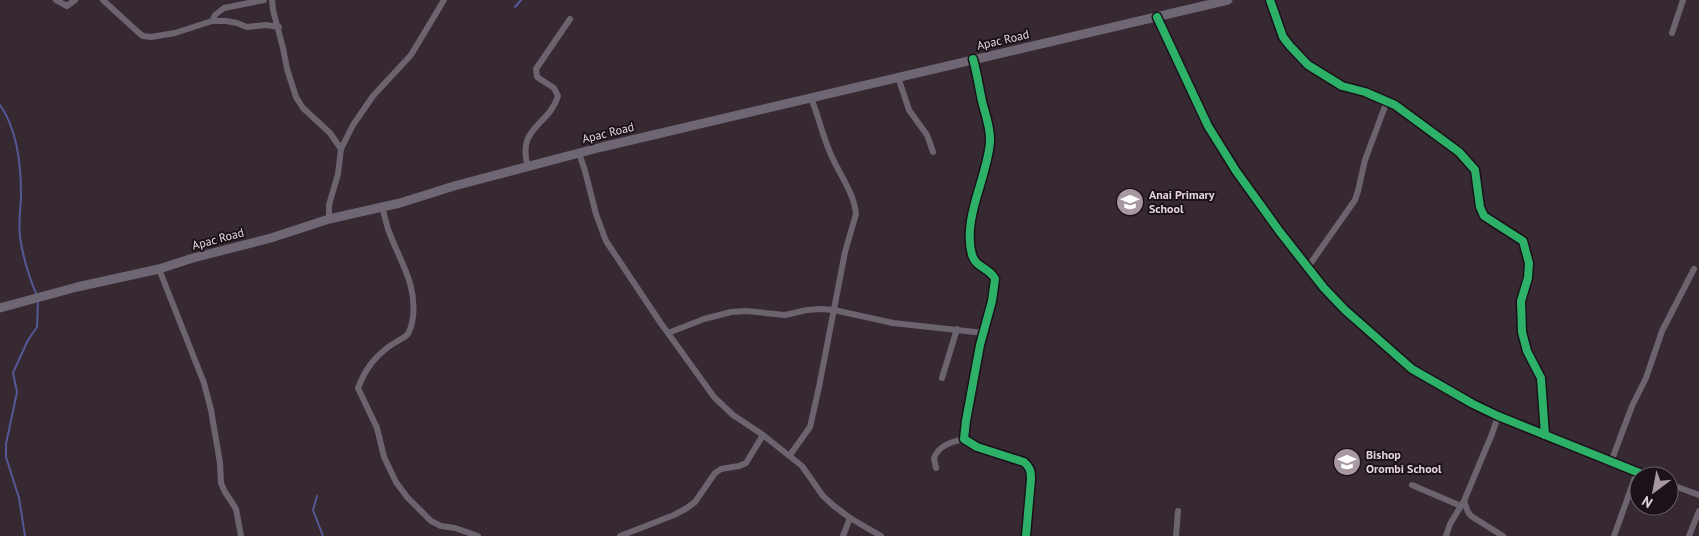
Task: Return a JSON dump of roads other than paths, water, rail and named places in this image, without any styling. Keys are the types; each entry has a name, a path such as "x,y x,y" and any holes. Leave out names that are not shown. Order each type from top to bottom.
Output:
{"main road":[{"name":"Apac Road","path":"0,308 77,286 159,269 193,258 271,238 329,219 579,153 1228,0"}],"street":[{"path":"56,0 67,6 75,0"},
{"path":"103,0 143,36 175,33 212,21 231,21 247,27 266,25 278,28"},
{"path":"212,21 224,8 264,0"},
{"path":"272,0 287,69 296,97 303,108 330,133 341,149"},
{"path":"329,219 329,205 338,174 341,149 353,125 373,96 411,55 444,0"},
{"path":"1270,0 1284,37 1308,65 1342,86 1365,92 1387,101 1459,152 1475,170 1480,207 1484,216 1525,243 1529,264 1528,278 1521,301 1522,332 1528,351 1541,378 1545,435"},
{"path":"1672,33 1683,0"},
{"path":"1157,17 1208,126 1263,209 1324,288 1345,310 1412,369 1498,416 1629,469"},
{"path":"528,167 525,158 525,146 558,96 554,88 537,77 536,69 570,19"},
{"path":"964,439 995,279 990,271 979,266 972,255 971,230 973,210 990,142 989,126 973,59"},
{"path":"898,77 909,110 927,135 933,152"},
{"path":"790,455 810,427 820,387 848,240 854,222 855,209 846,182 832,156 811,98"},
{"path":"1308,267 1351,207 1357,195 1365,160 1387,101"},
{"path":"579,153 598,221 606,241 668,334 721,406 790,455 809,474 823,496 850,518 881,536"},
{"path":"382,206 388,229 411,282 413,299 412,324 410,332 406,336 388,347 372,362 364,372 358,388 377,428 384,457 396,482 407,497 431,521 441,526 455,528 478,536"},
{"path":"159,269 204,383 212,410 221,483 236,509 241,536"},
{"path":"1611,462 1632,406 1646,378 1662,331 1694,269"},
{"path":"668,334 704,319 731,312 746,311 785,316 807,310 834,310 893,323 984,332"},
{"path":"942,378 957,330"},
{"path":"1446,536 1450,524 1463,504 1498,416"},
{"path":"620,536 688,508 695,502 715,473 721,469 746,463 763,435"},
{"path":"936,468 934,458 939,449 964,439"},
{"path":"964,439 977,447 1024,462 1029,466 1031,479 1026,536"},
{"path":"1412,485 1463,504 1471,516 1503,536"},
{"path":"1679,488 1699,496"},
{"path":"1614,536 1629,494"},
{"path":"1176,536 1178,511"},
{"path":"1689,536 1699,511"},
{"path":"843,536 850,518"}],"waterway":[{"path":"515,7 521,0"},
{"path":"0,105 10,125 17,148 21,183 20,237 31,282 37,296"},
{"path":"25,536 19,498 6,457 6,444 17,392 13,373 28,340 37,327 38,300"},
{"path":"317,496 313,510 323,536"}],"place":[{"name":"Anai Primary School","path":"1130,202"},
{"name":"Bishop Orombi School","path":"1347,462"}]}
